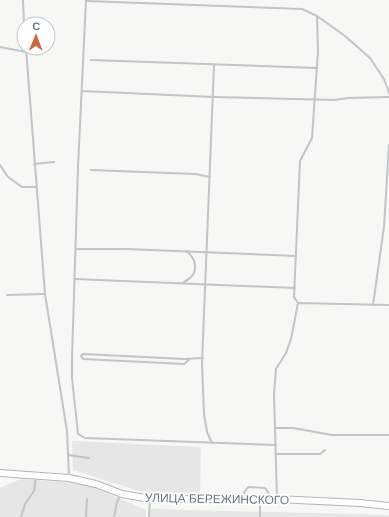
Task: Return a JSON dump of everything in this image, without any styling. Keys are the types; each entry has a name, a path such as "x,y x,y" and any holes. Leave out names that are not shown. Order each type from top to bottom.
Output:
{"main road":[{"name":"УЛИЦА БЕРЕЖИНСКОГО","path":"0,473 69,478 96,484 122,494 150,499 275,499 360,503 389,506"}],"lane":[{"path":"23,0 24,16"},
{"path":"276,445 84,438 78,434 72,378 72,358 86,0 302,9 317,16 345,36 370,58 384,79 389,93"},
{"path":"275,499 276,445 274,394 276,369 286,353 291,340 298,303 294,297 300,161 312,138 318,52 317,16"},
{"path":"0,46 16,50"},
{"path":"26,56 45,294 67,431 69,478"},
{"path":"91,60 317,68"},
{"path":"212,443 207,432 204,414 203,358 214,97 214,65"},
{"path":"82,91 214,97 335,100 348,98 389,97"},
{"path":"373,305 384,227 389,145"},
{"path":"34,164 54,162"},
{"path":"0,165 8,177 22,187 36,187"},
{"path":"91,170 196,174 210,177"},
{"path":"76,249 186,251 296,256"},
{"path":"183,282 189,280 195,271 196,265 194,259 186,251"},
{"path":"75,279 183,282 295,288"},
{"path":"7,296 45,294"},
{"path":"298,303 389,305"},
{"path":"190,359 184,364 83,359 81,356 83,354 190,359 203,358"},
{"path":"275,428 293,428 332,435 389,435"},
{"path":"276,454 320,454 324,450"},
{"path":"68,456 88,458"},
{"path":"21,517 25,504 34,491 36,475"},
{"path":"240,498 248,487 265,488 275,499"},
{"path":"114,517 117,502 122,494"},
{"path":"86,517 87,499"},
{"path":"149,517 150,499"},
{"path":"260,499 260,517"}],"shaded area":[{"path":"72,441 201,447 200,494 139,491 73,470"},
{"path":"21,479 86,484 146,510 146,517 0,517 0,488"},
{"path":"151,509 389,515 389,517 150,517"}]}
